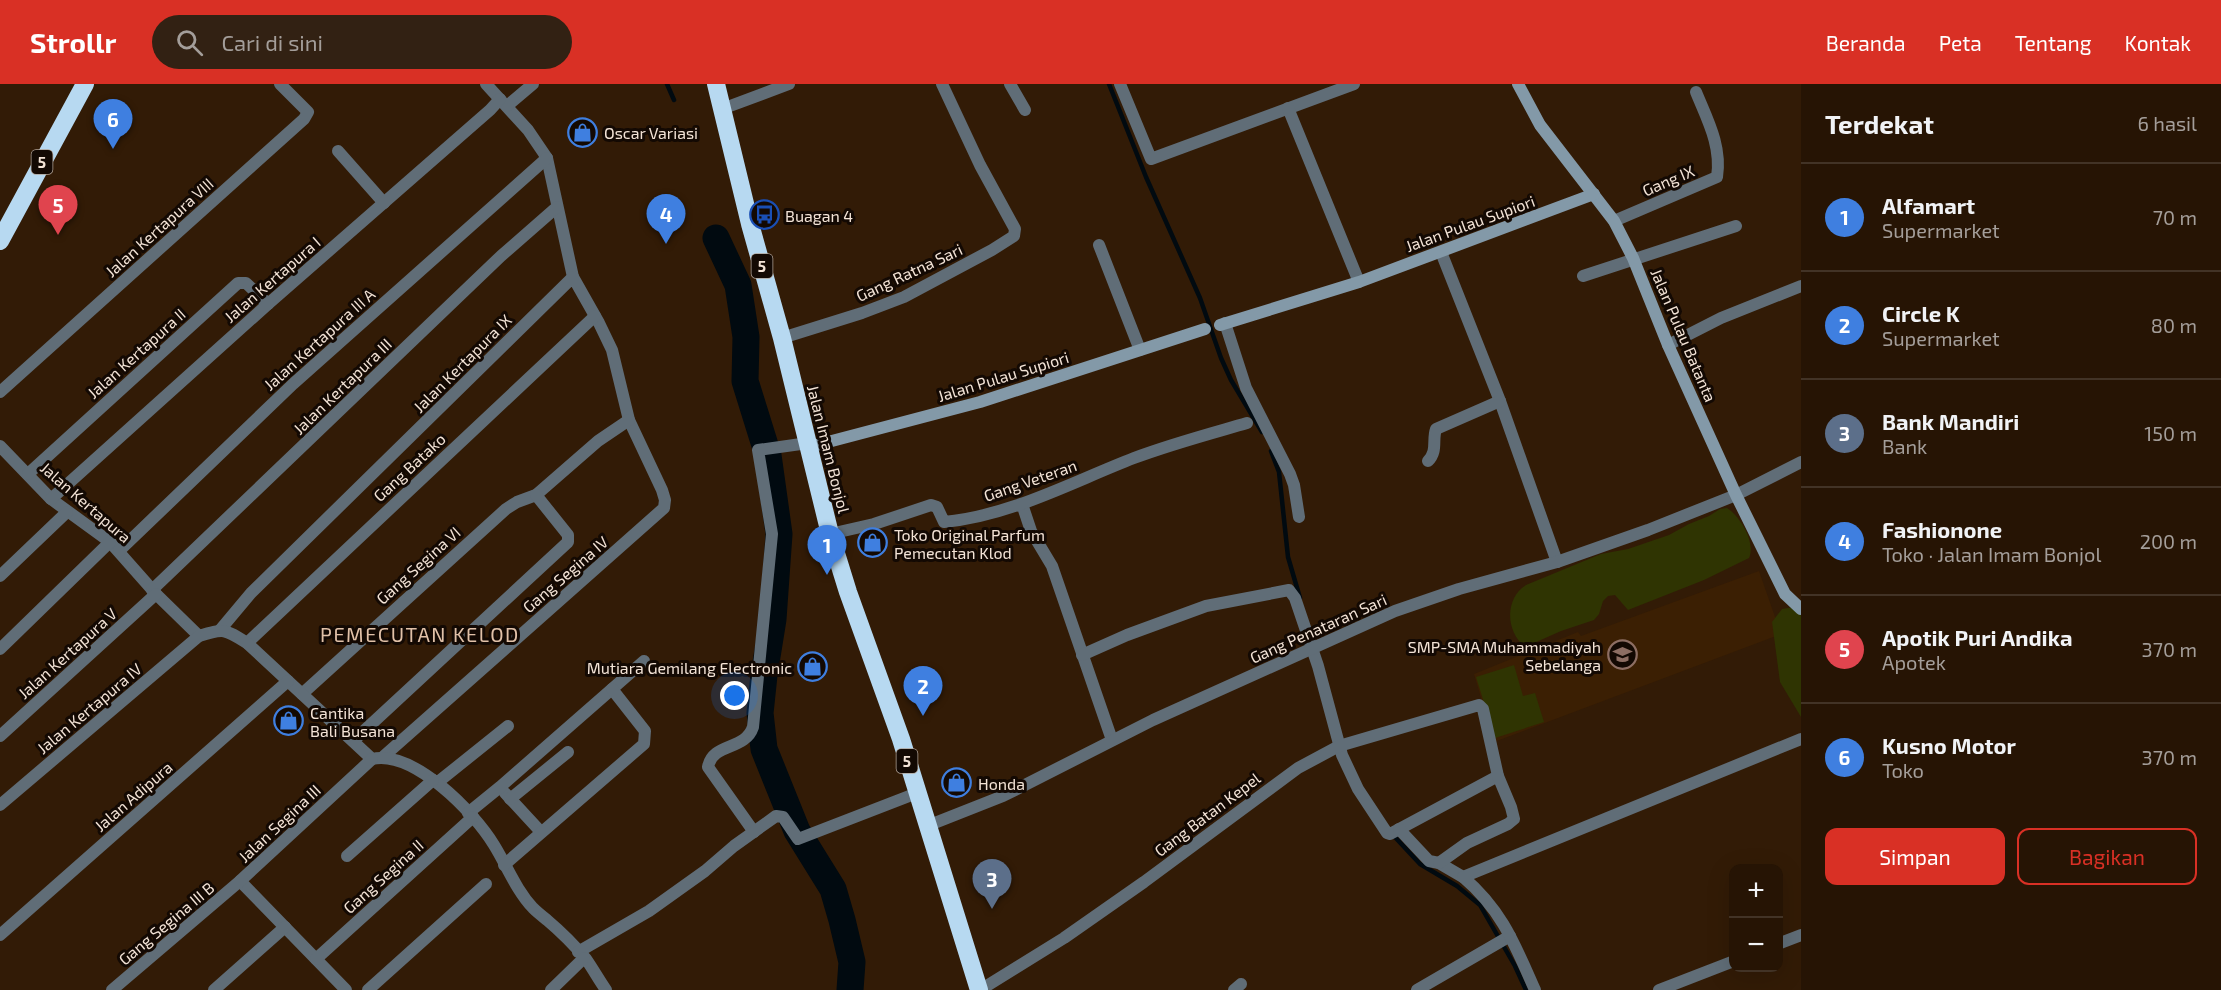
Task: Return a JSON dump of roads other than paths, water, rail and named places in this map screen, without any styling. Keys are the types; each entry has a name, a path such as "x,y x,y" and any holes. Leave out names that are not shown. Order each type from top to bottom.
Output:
{"highway":[{"name":"5","path":"0,241 85,84"},
{"name":"Jalan Imam Bonjol","path":"716,84 830,534 901,739 979,990"}],"street":[{"name":"Jalan Kertapura VIII","path":"0,392 304,119 308,112 280,84"},
{"path":"486,84 528,130 547,158 573,277 612,350 629,420"},
{"name":"Jalan Kertapura I","path":"51,499 268,304 490,110 533,84"},
{"path":"722,109 789,84"},
{"name":"Gang Ratna Sari","path":"782,338 904,297 1014,236 1015,229 980,165 942,84"},
{"path":"1010,84 1025,110"},
{"path":"1120,84 1151,159 1354,84"},
{"name":"Jalan Pulau Batanta","path":"1518,84 1540,125 1614,221 1633,258 1668,345 1736,495 1785,594 1801,609"},
{"name":"Gang IX","path":"1614,221 1717,177 1719,164 1717,144 1696,92"},
{"path":"1288,108 1359,282"},
{"path":"338,151 384,203"},
{"name":"Jalan Kertapura III A","path":"0,650 293,384 547,158"},
{"name":"Jalan Pulau Supiori","path":"808,445 980,402 1359,282 1594,194"},
{"name":"Jalan Kertapura III","path":"154,592 501,256 557,207"},
{"path":"1582,276 1736,226"},
{"path":"1099,245 1140,350"},
{"path":"1442,252 1500,401 1557,562"},
{"name":"Jalan Kertapura IX","path":"220,630 251,594 573,277"},
{"name":"Jalan Kertapura II","path":"28,474 238,284 246,282 268,304"},
{"path":"1668,345 1721,318 1801,286"},
{"name":"Gang Batako","path":"247,643 595,316"},
{"path":"1223,324 1246,388 1290,474 1299,517"},
{"path":"1428,461 1435,449 1434,432 1436,429 1500,401"},
{"name":"Gang Segina IV","path":"378,757 664,508 665,500 657,479 629,420"},
{"name":"Gang Segina VI","path":"302,694 500,514 511,505 536,495 598,441 629,420"},
{"name":"Gang Veteran","path":"830,534 874,524 931,505 937,507 944,522 1022,504 1150,452 1247,423"},
{"path":"754,832 708,767 714,754 745,740 753,727 772,534 758,450 808,445"},
{"name":"Jalan Kertapura","path":"0,446 51,499 115,547 154,592 199,636"},
{"name":"Gang Penataran Sari","path":"927,826 1003,796 1112,740 1395,611 1438,595 1557,562 1736,495 1801,462"},
{"path":"353,741 568,542 568,535 536,495"},
{"path":"1022,504 1031,531 1050,561 1112,740"},
{"path":"0,576 67,512"},
{"path":"1083,656 1127,635 1206,606 1289,590 1295,598 1316,648 1320,675 1358,789 1387,833 1498,777 1514,819 1462,846 1439,863"},
{"name":"Jalan Kertapura V","path":"0,736 154,592"},
{"path":"199,636 220,630 230,632 247,643 353,741 378,757 408,765 435,781 470,815 494,845 504,865 533,908 549,921 581,955 606,990"},
{"name":"Jalan Kertapura IV","path":"0,805 199,636"},
{"name":"Gang Segina II","path":"316,959 470,815 644,661"},
{"name":"Jalan Adipura","path":"0,934 288,681"},
{"path":"504,865 644,744 645,731 612,689"},
{"name":"Gang Batan Kepel","path":"979,990 1064,938 1136,888 1284,777 1343,744 1479,705 1483,709 1498,777"},
{"path":"347,856 435,781 508,726"},
{"path":"1463,878 1801,739"},
{"path":"510,799 568,752"},
{"name":"Jalan Segina III","path":"346,990 240,881 378,757"},
{"path":"500,788 541,832"},
{"path":"551,990 581,955 705,872 776,816 780,815 802,837 916,793"},
{"path":"1394,831 1429,861 1439,863 1463,878 1485,897 1502,940 1535,990"},
{"name":"Gang Segina III B","path":"112,990 240,881"},
{"path":"368,990 486,884"},
{"path":"214,990 285,927"},
{"path":"1783,942 1801,935"},
{"path":"1417,990 1502,940"},
{"path":"1659,990 1729,963"}],"waterway":[{"path":"667,84 674,100"},
{"path":"1109,84 1146,177 1200,298 1221,358 1231,380 1262,432"},
{"path":"716,238 738,285 746,337 745,381 768,455 779,534 773,619 760,713 764,749 797,831 833,889 852,962 850,990"},
{"path":"1271,451 1279,472 1288,557 1300,598"},
{"path":"1393,835 1420,864 1457,886 1480,905 1526,990"}],"place":[{"name":"Oscar Variasi","path":"583,132"},
{"name":"Kusno Motor","path":"113,149"},
{"name":"Buagan 4","path":"764,215"},
{"name":"Apotik Puri Andika","path":"58,235"},
{"name":"Fashionone","path":"666,244"},
{"name":"Toko Original Parfum Pemecutan Klod","path":"873,543"},
{"name":"Alfamart","path":"827,575"},
{"name":"SMP-SMA Muhammadiyah Sebelanga","path":"1622,655"},
{"name":"Mutiara Gemilang Electronic","path":"813,667"},
{"name":"Circle K","path":"923,716"},
{"name":"Cantika Bali Busana","path":"289,721"},
{"name":"Honda","path":"957,783"},
{"name":"Bank Mandiri","path":"992,909"}],"district":[{"name":"PEMECUTAN KELOD","path":"420,634"}]}
